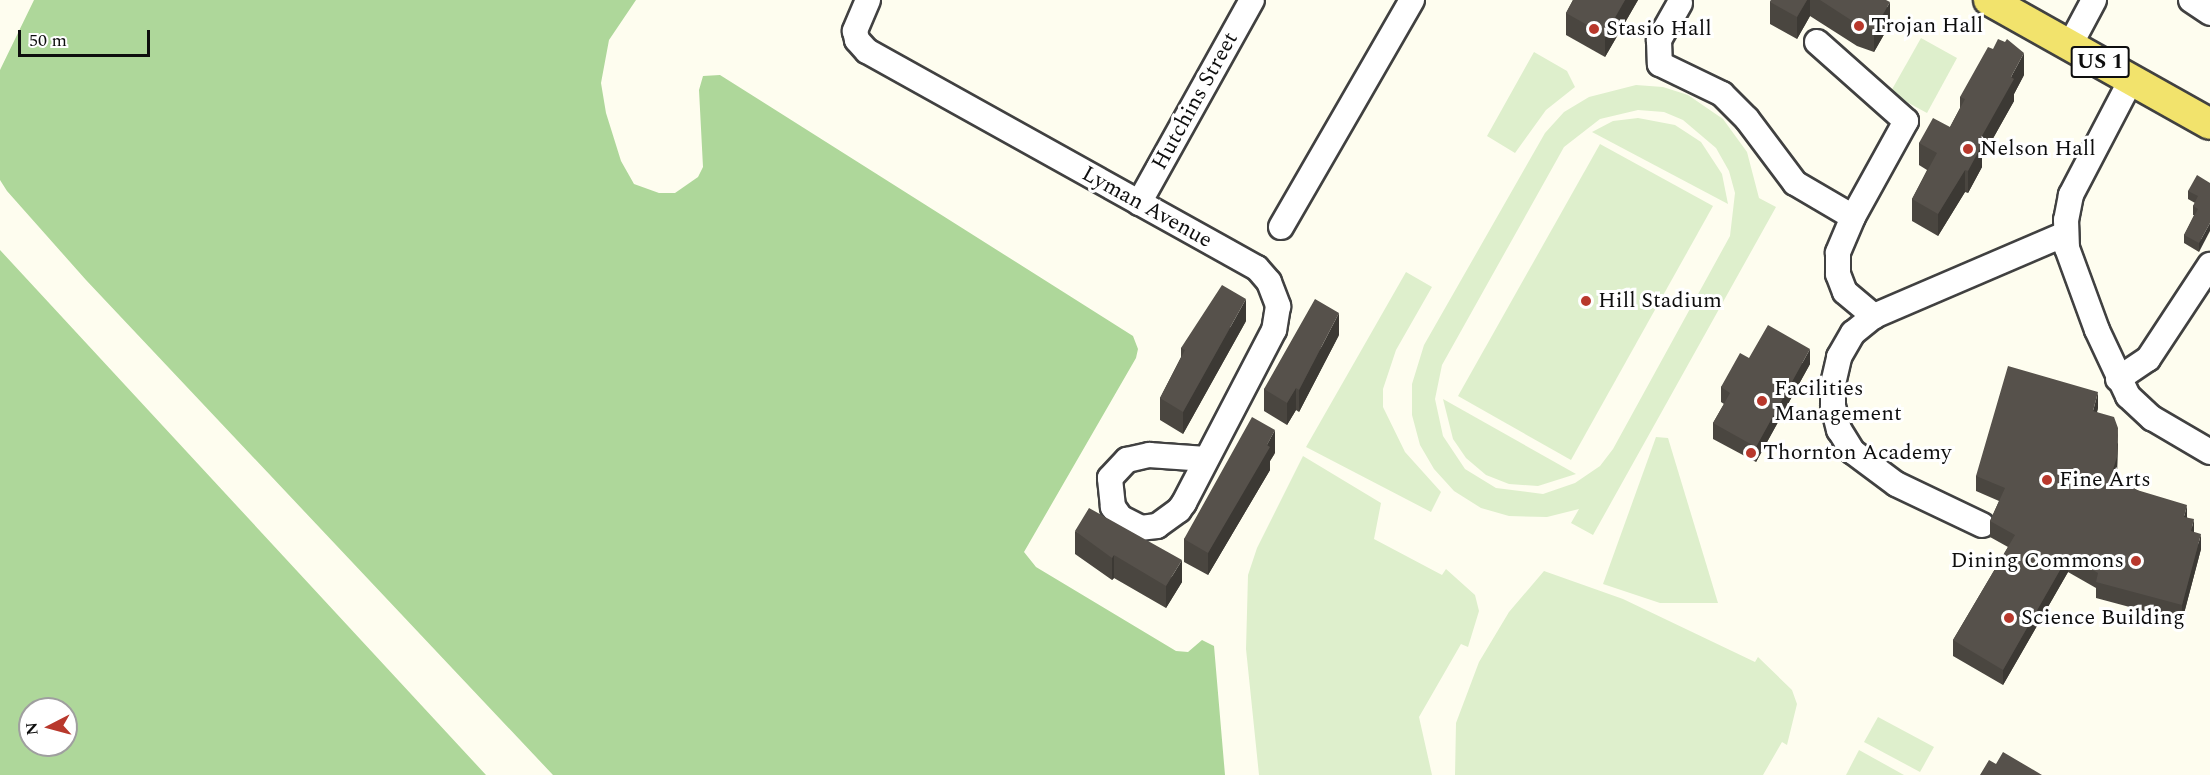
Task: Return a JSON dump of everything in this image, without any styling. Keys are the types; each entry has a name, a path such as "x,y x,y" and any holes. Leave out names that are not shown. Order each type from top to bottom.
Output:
{"main road":[{"name":"US 1","path":"1989,0 2022,8 2070,45 2210,124"}],"street":[{"name":"Lyman Avenue","path":"868,0 857,21 856,36 875,55 1257,268 1277,297 1274,330 1206,459"},
{"name":"Hutchins Street","path":"1138,203 1252,0"},
{"path":"1281,227 1412,0"},
{"path":"2070,45 2094,0"},
{"path":"2191,0 2210,13"},
{"path":"1680,3 1659,40 1660,64 1722,94 1803,191 1853,217"},
{"path":"1817,42 1906,121 1853,217 1840,246 1838,274 1845,292 1874,316"},
{"path":"2130,80 2071,195 2065,234 2073,269 2118,380 2138,407 2210,452"},
{"path":"1982,525 1880,474 1844,440 1833,406 1835,373 1853,333 1874,316 2065,234"},
{"path":"2118,380 2148,359 2210,265"}],"green space":[{"path":"34,0 636,0 609,40 601,83 606,113 621,161 634,184 659,193 675,193 698,177 703,167 699,90 703,76 720,75 1133,336 1138,349 1136,358 1024,552 1036,567 1176,651 1188,652 1202,640 1214,646 1225,775 553,775 86,280 7,191 0,180 0,70"},
{"path":"1921,38 1957,58 1927,113 1890,93"},
{"path":"1534,52 1567,71 1575,87 1546,110 1515,153 1487,136"},
{"path":"1636,85 1663,87 1688,95 1723,119 1747,152 1759,198 1776,207 1593,535 1571,523 1579,509 1547,517 1509,516 1481,508 1454,491 1434,469 1420,445 1412,415 1412,384 1424,345 1545,133 1564,112 1589,97","holes":["1638,110 1664,112 1683,120 1716,148 1729,171 1735,193 1730,236 1613,449 1600,466 1575,483 1543,494 1496,488 1465,469 1443,436 1435,399 1442,365 1564,147 1600,119"]},
{"path":"1638,118 1675,125 1701,142 1722,174 1728,204 1592,132 1613,121"},
{"name":"Hill Stadium","path":"1600,144 1713,206 1571,460 1458,396"},
{"path":"0,250 486,775 0,775"},
{"path":"1406,272 1432,287 1396,350 1383,389 1383,407 1405,452 1441,492 1431,512 1306,447"},
{"path":"1443,399 1576,474 1538,486 1509,484 1486,475 1466,458 1453,439"},
{"path":"1656,437 1668,438 1718,603 1660,603 1603,584"},
{"path":"1303,456 1381,503 1374,539 1442,575 1446,569 1475,595 1479,611 1468,647 1461,644 1419,717 1432,775 1259,775 1246,649 1248,575 1257,548"},
{"path":"1544,571 1623,599 1755,662 1758,657 1792,690 1797,704 1787,745 1782,742 1763,775 1455,775 1456,723 1479,662 1509,612"},
{"path":"1878,717 1934,747 1920,772 1864,742"},
{"path":"1859,750 1904,775 1846,775"}],"building":[{"path":"1573,0 1625,0 1605,35 1566,13"},
{"path":"1771,0 1807,0 1797,17 1770,2"},
{"path":"1820,0 1886,0 1890,2 1874,30 1857,24"},
{"name":"Nelson Hall","path":"1998,39 2005,42 2007,39 2024,53 2011,77 2014,79 1978,143 1982,145 1968,171 1965,170 1938,214 1912,199 1937,153 1919,143 1933,118 1950,127 1965,99 1960,97 1988,47 1993,49"},
{"path":"2197,175 2210,183 2210,223 2199,243 2184,235 2198,209 2193,206 2198,196 2188,191"},
{"path":"1222,285 1246,299 1183,412 1160,398 1185,350 1181,348"},
{"path":"1315,299 1339,313 1299,390 1296,388 1287,403 1264,389"},
{"name":"Facilities Management","path":"1768,325 1810,349 1756,447 1713,423 1730,393 1721,387 1740,353 1749,358"},
{"path":"2008,366 2098,392 2093,411 2114,417 2118,428 2117,457 2111,476 2137,490 2187,505 2184,517 2194,519 2191,531 2201,534 2182,605 2096,582 2098,573 2068,556 2003,670 1953,640 2015,535 1990,521 2005,488 1976,476"},
{"path":"1252,417 1275,430 1267,445 1270,447 1208,553 1184,539"},
{"path":"1089,508 1182,560 1166,586 1114,555 1112,558 1075,531"},
{"path":"2003,752 2042,775 1980,775 1989,760 1996,764"}],"place":[{"name":"Trojan Hall","path":"1859,26"},
{"name":"Stasio Hall","path":"1594,29"},
{"name":"Nelson Hall","path":"1968,149"},
{"name":"Hill Stadium","path":"1586,301"},
{"name":"Facilities Management","path":"1762,401"},
{"name":"Thornton Academy","path":"1751,453"},
{"name":"Fine Arts","path":"2047,480"},
{"name":"Dining Commons","path":"2136,561"},
{"name":"Science Building","path":"2009,618"}]}
